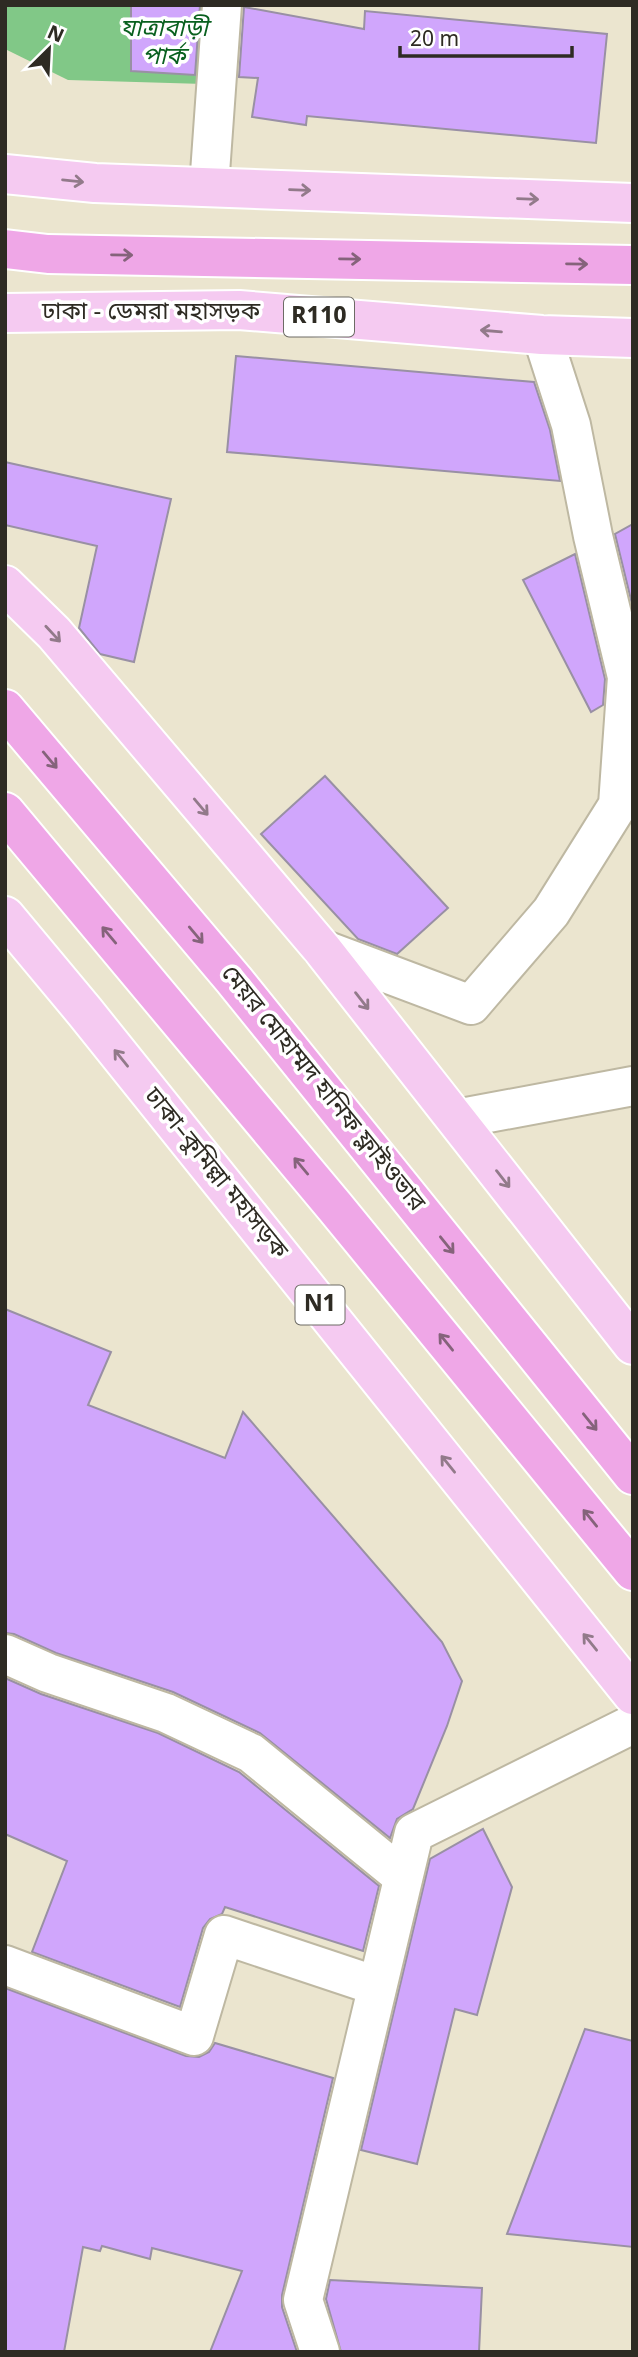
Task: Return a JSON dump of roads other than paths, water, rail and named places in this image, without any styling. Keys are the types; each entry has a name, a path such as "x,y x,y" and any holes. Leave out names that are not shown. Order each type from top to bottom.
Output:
{"highway":[{"path":"5,249 62,254 633,265"},
{"name":"মেয়র মোহাম্মদ হানিফ ফ্লাইওভার","path":"5,709 234,980 633,1475"},
{"path":"5,813 335,1207 633,1571"}],"main road":[{"path":"5,174 95,183 633,203"},
{"name":"ঢাকা - ডেমরা মহাসড়ক","path":"5,313 239,310 542,335 633,338"},
{"path":"5,585 54,633 322,949 633,1345"},
{"name":"ঢাকা–কুমিল্লা মহাসড়ক","path":"5,916 633,1695"}],"street":[{"path":"209,187 222,5"},
{"path":"322,949 471,1005 551,912 618,806 627,780 627,677 593,536 571,425 542,335"},
{"path":"456,1119 633,1086"},
{"path":"5,1654 48,1673 166,1713 251,1753 403,1877"},
{"path":"320,2352 303,2300 414,1833 633,1724"},
{"path":"5,1965 194,2036 224,1935 377,1986"}],"park label":[{"name":"যাত্রাবাড়ী পার্ক","path":"164,44"}]}
